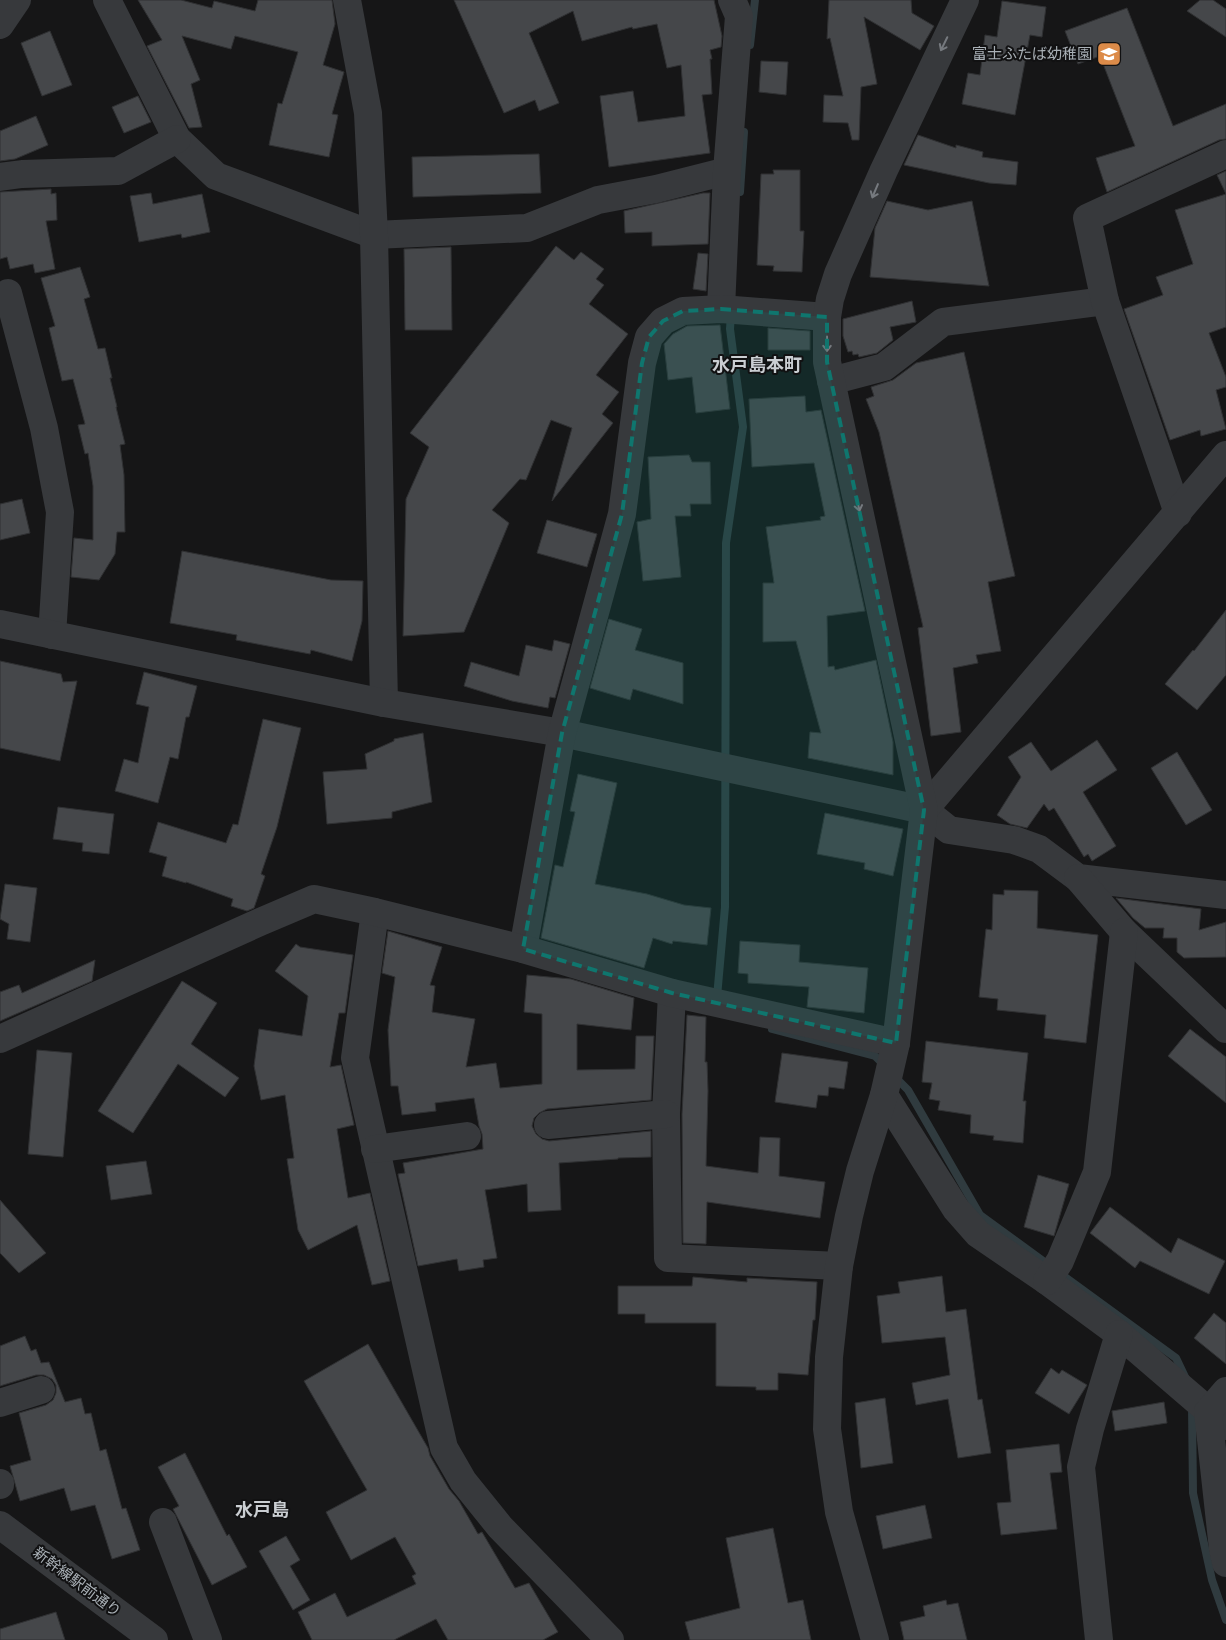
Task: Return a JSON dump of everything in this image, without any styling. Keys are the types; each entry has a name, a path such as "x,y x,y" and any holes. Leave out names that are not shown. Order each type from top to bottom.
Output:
{"street":[{"path":"0,25 17,0"},
{"path":"107,0 176,138 216,176 374,235 527,228 598,200 656,190 727,172"},
{"path":"347,0 368,113 374,235 384,703"},
{"path":"875,1640 839,1512 827,1429 829,1357 839,1266 860,1171 885,1091 896,1044 924,810 827,362 827,318 830,299 838,274 884,170 965,0"},
{"path":"721,309 737,5"},
{"path":"0,177 22,174 118,171 176,138"},
{"path":"1178,513 1105,302 1087,218 1226,154"},
{"path":"8,293 44,428 60,512 52,635"},
{"path":"831,380 884,367 942,322 1105,302"},
{"path":"523,949 562,733 622,514 642,363 649,337 663,321 684,311 721,309 827,318"},
{"path":"924,810 1226,455"},
{"path":"0,624 384,703 562,733 924,810 949,830 1014,840 1039,849 1078,878 1124,932 1226,1029"},
{"path":"1078,878 1226,895"},
{"path":"0,1038 314,899 375,912 523,949 672,993 896,1044"},
{"path":"375,912 355,1058 444,1448 463,1481 500,1527 610,1640"},
{"path":"1047,1281 1060,1261 1097,1172 1124,932"},
{"path":"672,993 666,1114 668,1258 839,1266"},
{"path":"885,1091 956,1210 978,1234 1047,1281 1119,1334 1211,1414"},
{"path":"548,1125 666,1114"},
{"path":"375,1149 467,1136"},
{"path":"1099,1640 1080,1467 1119,1334"},
{"path":"0,1403 41,1390"},
{"path":"1226,1391 1211,1414 1223,1550 1226,1563"},
{"path":"163,1522 208,1640"},
{"name":"新幹線駅前通り","path":"0,1524 154,1640"}],"highlighted area":[{"path":"721,309 827,317 827,362 924,810 896,1043 672,993 523,949 562,733 622,514 642,363 649,337 663,321 683,311"}],"building":[{"path":"138,0 181,0 212,8 214,1 255,11 258,0 332,0 335,24 323,65 344,72 332,114 338,115 329,157 269,145 278,103 282,104 298,52 235,36 231,49 182,36 200,80 191,84 202,127 189,128 147,46 162,40"},
{"path":"454,0 714,0 722,36 721,47 710,50 712,59 710,59 712,94 702,95 710,153 609,167 600,96 633,91 638,122 685,116 681,65 667,68 657,24 633,29 632,27 582,41 573,11 529,33 559,103 539,111 535,100 504,113"},
{"path":"829,0 911,0 912,13 934,26 920,50 864,17 877,84 861,87 859,140 852,140 848,123 823,122 824,95 843,96 830,38 827,39"},
{"path":"1200,0 1213,0 1226,9 1226,37 1187,11"},
{"path":"1002,1 1046,7 1042,37 1030,35 1015,115 962,104 968,73 980,75 985,35 997,37"},
{"path":"1127,8 1173,126 1226,104 1226,139 1219,140 1107,192 1096,158 1135,146 1100,56 1078,64 1065,31"},
{"path":"50,31 72,85 42,96 21,43"},
{"path":"761,61 788,62 786,95 759,92"},
{"path":"138,96 151,122 124,133 112,107"},
{"path":"36,116 48,145 15,159 0,161 0,131"},
{"path":"918,135 956,148 956,145 983,152 982,157 1018,162 1016,185 989,183 904,165"},
{"path":"539,154 541,193 413,197 412,157"},
{"path":"773,170 800,170 800,231 804,231 802,272 773,271 774,266 757,265 761,174 774,174"},
{"path":"1226,171 1226,194 1217,175"},
{"path":"51,189 51,194 56,193 57,220 46,221 55,269 35,273 33,264 10,269 7,257 0,259 0,192"},
{"path":"151,193 153,204 202,194 210,232 182,238 181,234 139,242 130,196"},
{"path":"710,193 708,244 652,246 652,232 625,233 624,211"},
{"path":"1226,194 1226,327 1209,333 1226,377 1226,387 1216,390 1226,429 1201,436 1200,430 1170,440 1124,309 1163,295 1156,277 1193,264 1175,210"},
{"path":"887,201 928,210 972,201 989,286 870,277 875,228"},
{"path":"556,246 574,260 581,252 604,269 596,279 604,285 589,304 628,334 596,375 619,392 602,414 613,423 552,501 572,428 551,420 526,480 520,479 492,510 509,523 464,632 403,636 406,499 429,447 410,433"},
{"path":"451,247 452,330 405,330 404,249"},
{"path":"698,253 708,254 706,291 693,289"},
{"path":"80,267 90,297 84,299 98,349 105,348 125,444 120,445 124,475 125,532 117,532 115,554 99,580 71,577 74,538 93,540 93,486 88,453 85,454 78,425 85,424 73,379 62,381 49,328 55,326 41,278"},
{"path":"912,301 916,322 890,327 893,340 877,353 859,357 858,354 853,355 852,351 848,352 843,336 843,319"},
{"path":"720,325 730,409 696,413 692,377 668,380 664,344 673,334 687,326"},
{"path":"768,328 810,331 810,350 768,350"},
{"path":"964,352 1015,576 988,582 1001,651 976,655 978,663 953,668 961,732 931,736 918,628 923,627 879,432 866,399 874,396 871,387 893,380 916,363"},
{"path":"805,396 806,412 821,410 865,611 827,616 828,667 834,666 835,670 876,660 893,742 893,775 808,758 810,732 821,733 796,641 763,642 763,583 774,583 766,527 821,520 820,517 825,516 814,463 752,467 749,399"},
{"path":"689,455 692,462 710,462 711,504 690,504 691,516 675,516 681,577 643,581 637,522 651,519 648,457"},
{"path":"22,499 30,533 0,540 0,504"},
{"path":"547,520 597,534 587,567 537,553"},
{"path":"182,551 331,580 363,581 362,621 352,661 311,650 310,654 236,640 237,635 170,623"},
{"path":"1226,610 1226,675 1197,710 1165,684"},
{"path":"609,619 642,629 635,650 683,663 683,704 633,689 630,700 590,688"},
{"path":"554,640 570,644 555,698 550,697 548,708 512,701 464,686 471,662 519,676 526,645 552,651"},
{"path":"0,661 61,674 63,682 77,681 60,761 0,748"},
{"path":"144,672 197,686 189,717 186,717 178,759 170,757 158,803 115,791 124,759 138,763 149,707 136,704"},
{"path":"263,719 301,728 277,827 261,874 265,876 254,908 247,911 231,906 233,899 186,882 162,876 167,857 149,852 158,822 226,843 233,824 238,825"},
{"path":"423,733 432,802 392,812 392,818 327,824 323,772 367,769 365,754 394,741 394,739"},
{"path":"1097,740 1117,770 1083,792 1116,846 1092,861 1088,854 1084,857 1054,808 1049,811 1044,804 1027,828 1010,824 997,815 1021,777 1008,757 1031,742 1051,771"},
{"path":"1177,752 1212,810 1186,825 1151,768"},
{"path":"578,774 617,783 595,884 647,894 684,905 711,908 707,945 673,941 672,944 653,938 644,968 541,938 555,865 563,867 575,812 570,811"},
{"path":"58,807 114,814 109,854 82,851 83,843 53,839"},
{"path":"825,813 903,829 893,876 864,869 865,863 817,854"},
{"path":"5,884 37,888 30,942 7,939 9,924 0,919"},
{"path":"1004,890 1038,891 1037,928 1098,935 1086,1043 1044,1038 1046,1015 997,1010 998,999 979,997 986,929 992,930 993,894 1004,895"},
{"path":"1116,898 1201,909 1199,930 1226,922 1226,957 1184,958 1177,952 1177,938 1163,938 1164,928 1145,928 1133,918"},
{"path":"388,931 442,947 430,985 435,986 432,1012 475,1019 466,1067 496,1063 500,1088 542,1084 542,1014 524,1012 527,975 571,979 634,998 631,1030 577,1024 577,1070 635,1069 636,1036 654,1036 651,1100 547,1109 534,1118 532,1126 536,1134 542,1139 549,1141 651,1131 651,1157 559,1163 561,1210 528,1212 527,1184 485,1190 497,1258 483,1260 484,1267 459,1271 457,1259 418,1266 398,1174 405,1173 403,1163 483,1149 482,1134 474,1098 435,1103 436,1111 402,1115 398,1086 391,1086 388,1030 395,977 382,973"},
{"path":"740,941 800,945 799,962 868,968 864,1013 807,1007 809,987 748,983 748,974 738,973"},
{"path":"296,944 300,947 353,955 345,1013 339,1013 330,1067 341,1065 354,1125 337,1129 348,1198 370,1193 390,1281 372,1285 357,1225 308,1250 298,1230 287,1159 294,1158 285,1095 261,1100 254,1066 259,1029 302,1036 308,996 275,971"},
{"path":"95,960 92,981 0,1021 0,992 19,985 22,993"},
{"path":"182,981 217,1003 191,1044 239,1078 225,1097 178,1064 133,1133 98,1111"},
{"path":"687,1015 706,1017 705,1062 707,1062 708,1091 706,1166 758,1173 760,1137 780,1138 779,1176 825,1182 820,1218 707,1202 706,1244 683,1243 682,1114"},
{"path":"1190,1029 1226,1057 1226,1103 1168,1056"},
{"path":"926,1041 1028,1053 1023,1101 1026,1101 1023,1143 993,1140 994,1136 970,1133 971,1115 938,1110 940,1101 929,1099 932,1083 922,1082"},
{"path":"37,1050 72,1053 63,1157 28,1154"},
{"path":"782,1053 848,1062 844,1089 829,1087 828,1096 818,1095 816,1108 775,1102"},
{"path":"146,1161 152,1194 111,1200 106,1166"},
{"path":"1038,1175 1069,1184 1054,1236 1024,1227"},
{"path":"0,1200 46,1253 19,1273 0,1253"},
{"path":"1110,1207 1171,1253 1178,1238 1225,1261 1209,1294 1140,1261 1135,1268 1090,1233"},
{"path":"942,1276 946,1312 966,1309 978,1400 982,1399 991,1453 958,1458 948,1399 916,1405 912,1383 950,1375 945,1337 882,1343 877,1296 900,1293 898,1282"},
{"path":"693,1277 747,1282 747,1278 817,1282 815,1320 813,1320 808,1375 778,1373 778,1390 756,1390 756,1387 716,1386 716,1323 645,1323 645,1314 618,1314 618,1286 692,1286"},
{"path":"1214,1313 1226,1323 1226,1364 1194,1338"},
{"path":"25,1336 31,1351 36,1349 41,1363 49,1362 65,1402 81,1398 85,1414 91,1413 100,1451 106,1449 122,1509 126,1508 140,1550 112,1559 95,1505 71,1511 64,1488 20,1501 10,1466 31,1460 19,1413 46,1405 53,1400 56,1393 56,1385 52,1379 44,1375 36,1375 0,1386 0,1346"},
{"path":"368,1344 428,1448 430,1456 449,1489 459,1501 478,1534 482,1532 515,1588 529,1583 558,1632 543,1640 448,1640 436,1619 394,1640 312,1640 298,1612 335,1593 347,1617 416,1584 412,1576 416,1574 395,1537 351,1560 326,1512 367,1490 304,1381"},
{"path":"1051,1368 1059,1374 1062,1370 1087,1385 1069,1414 1035,1393"},
{"path":"885,1398 893,1463 861,1468 855,1403"},
{"path":"1164,1402 1167,1423 1115,1431 1112,1411"},
{"path":"1059,1444 1062,1472 1050,1473 1057,1529 1001,1535 997,1503 1011,1502 1006,1450"},
{"path":"185,1453 227,1536 229,1534 247,1567 212,1585 173,1509 179,1506 158,1467"},
{"path":"925,1505 932,1538 883,1549 876,1516"},
{"path":"773,1528 788,1603 803,1600 811,1640 690,1640 685,1622 740,1608 726,1538"},
{"path":"286,1536 300,1560 290,1566 310,1600 293,1610 259,1551"},
{"path":"946,1600 947,1605 958,1603 967,1640 904,1640 900,1622 925,1616 923,1606"},
{"path":"56,1612 65,1640 0,1640 0,1629"}],"waterway":[{"path":"750,45 755,0"},
{"path":"740,192 744,132"},
{"path":"717,997 725,907 726,543 743,427 730,329 731,314"},
{"path":"772,1029 875,1056 885,1066"},
{"path":"895,1077 908,1090 980,1215 1176,1358 1186,1379"},
{"path":"1192,1406 1193,1493 1212,1580 1226,1620"}],"place":[{"name":"富士ふたば幼稚園","path":"1109,54"}],"district":[{"name":"水戸島本町","path":"757,365"},
{"name":"水戸島","path":"262,1510"}]}
